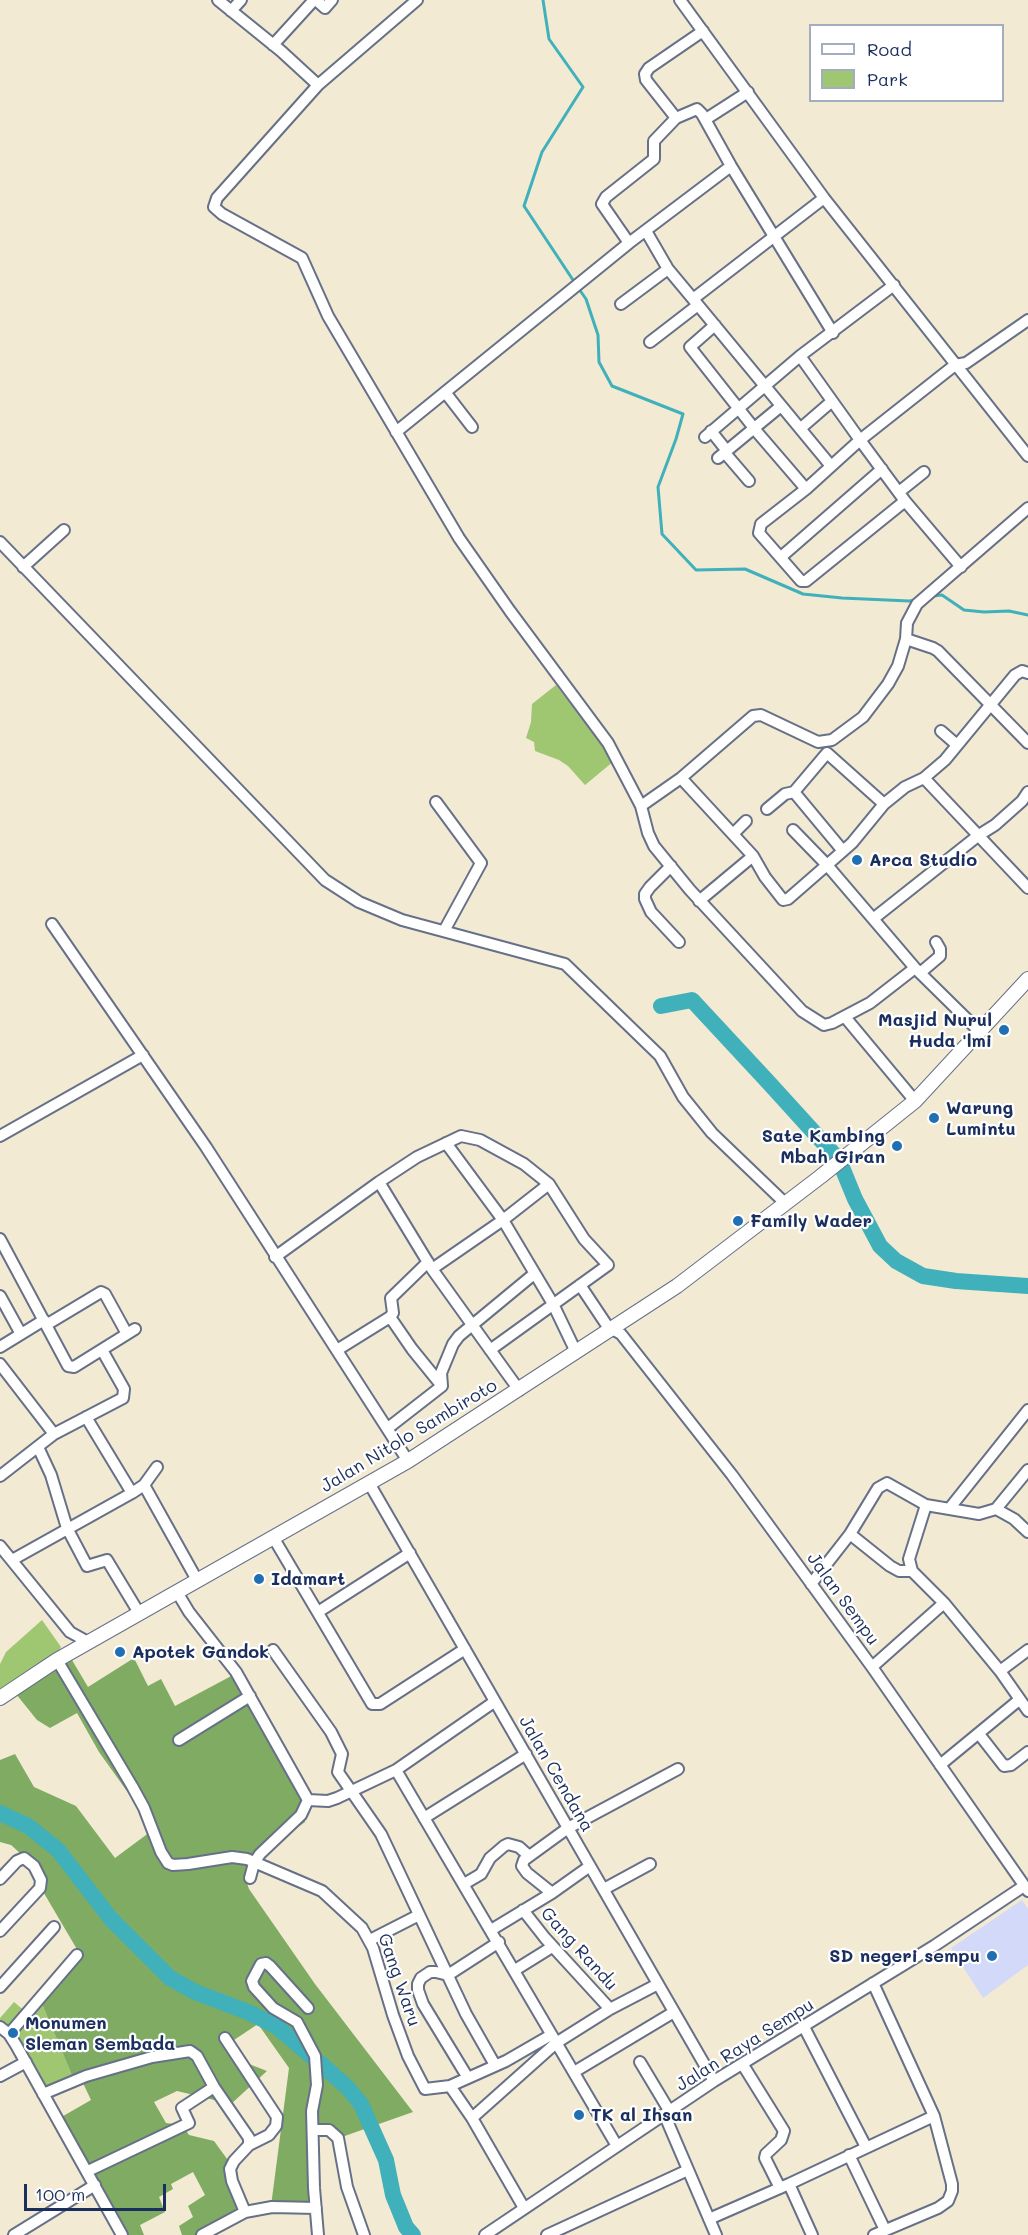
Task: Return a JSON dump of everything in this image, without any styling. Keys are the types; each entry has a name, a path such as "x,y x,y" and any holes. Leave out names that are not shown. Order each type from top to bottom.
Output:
{"street":[{"path":"218,0 318,85"},
{"path":"231,11 241,0"},
{"path":"273,45 315,0 325,8 332,0"},
{"path":"416,0 318,85 217,198 214,207 222,214 302,258 328,316 459,538 488,581 608,743 641,806 654,846 699,900 802,1011 824,1025 845,1017 940,956 940,949 936,942"},
{"path":"680,0 824,198 1028,456"},
{"path":"676,118 649,84 645,74 650,68 703,31"},
{"path":"706,119 748,92"},
{"path":"628,243 602,204 606,197 654,159 654,141 676,118 697,109 706,119 731,166 833,333"},
{"path":"396,432 628,243 731,166"},
{"path":"650,342 824,198"},
{"path":"646,231 668,269 831,466"},
{"path":"621,304 668,269"},
{"path":"749,481 723,454 708,434 800,356 894,285"},
{"path":"924,472 902,496 806,581 801,581 759,533 761,524 806,489 860,440 955,365 966,363 1028,320"},
{"path":"715,325 690,347 806,489"},
{"path":"800,356 831,402 902,496 961,567"},
{"path":"446,392 472,427"},
{"path":"801,429 831,402"},
{"path":"723,454 781,406"},
{"path":"781,557 882,469"},
{"path":"641,806 681,778 753,716 761,715 821,742 832,740 863,717 888,684 898,666 906,639 908,622 917,604 1028,508"},
{"path":"22,567 64,530"},
{"path":"0,542 325,880 358,902 402,920 565,964 660,1056 683,1097 712,1133 786,1203"},
{"path":"906,639 938,651 1028,743"},
{"path":"681,778 734,833 783,900 788,899 843,851 871,822 884,804 905,787 924,778 945,760 1015,675 1022,671 1028,673"},
{"path":"941,731 957,745"},
{"path":"821,742 827,753 884,804"},
{"path":"767,809 785,794 794,792 827,753"},
{"path":"924,778 1028,888"},
{"path":"794,792 843,851"},
{"path":"873,919 979,835 995,825 1022,801 1028,792"},
{"path":"436,802 481,863 444,931"},
{"path":"734,833 746,821"},
{"path":"793,830 827,865 917,970 979,1031"},
{"path":"699,900 753,856"},
{"path":"670,866 650,887 645,894 645,899 651,912 679,942"},
{"path":"52,924 206,1147 408,1461"},
{"name":"Jalan Nitolo Sambiroto","path":"0,1698 70,1652 408,1461 576,1352 616,1329 786,1203 915,1101 1028,979"},
{"path":"845,1017 915,1101"},
{"path":"0,1136 143,1055"},
{"path":"275,1257 417,1157 461,1136 480,1140 524,1164 549,1184 584,1239 608,1265 490,1350"},
{"path":"446,1143 503,1220 553,1304 576,1352"},
{"path":"379,1182 430,1266 519,1390"},
{"path":"337,1350 390,1317 393,1312 391,1298 430,1266 503,1220 549,1184"},
{"path":"0,1347 21,1334 45,1323 101,1292 105,1294 131,1332 72,1368 68,1366 45,1323 2,1246"},
{"path":"442,1386 441,1372 453,1344 472,1324 534,1274"},
{"name":"Jalan Sempu","path":"579,1285 714,1452 872,1667 1025,1883"},
{"path":"0,1296 21,1334"},
{"path":"390,1317 442,1386"},
{"path":"0,1476 54,1434 123,1398 124,1389 102,1350"},
{"path":"0,1364 54,1434"},
{"path":"388,1428 442,1386"},
{"path":"949,1509 1028,1410"},
{"path":"86,1418 132,1493"},
{"path":"38,1447 51,1474 67,1528 87,1566 107,1560 139,1613"},
{"path":"12,1560 132,1493 144,1485 157,1467"},
{"path":"811,1584 850,1534 878,1488 887,1482 926,1505 979,1514 996,1509 1028,1470"},
{"name":"Jalan Cendana","path":"369,1483 714,2081"},
{"path":"144,1485 197,1580"},
{"path":"926,1505 909,1559 912,1571 944,1603 1024,1704 979,1734 940,1765"},
{"path":"996,1509 1006,1513 1028,1532"},
{"path":"850,1534 890,1566 899,1571 912,1571"},
{"path":"273,1537 369,1701 376,1705 465,1649"},
{"path":"0,1546 70,1632 88,1642"},
{"path":"318,1612 410,1553"},
{"path":"177,1592 189,1612 236,1672 308,1800"},
{"path":"872,1667 944,1603"},
{"path":"70,1632 70,1652"},
{"path":"273,1650 331,1732 342,1754 338,1772 381,1834 466,2014 495,2065"},
{"path":"1000,1671 1028,1650"},
{"name":"Gang Waru","path":"57,1660 144,1808 165,1859 173,1865 232,1857 247,1859 322,1891 347,1912 370,1940 404,2046 426,2089 450,2086"},
{"path":"179,1740 250,1696"},
{"path":"308,1800 328,1801 396,1770 494,1702"},
{"path":"979,1734 1004,1766 1011,1765 1028,1752"},
{"path":"423,1818 526,1754"},
{"path":"552,1893 527,1873 522,1866 529,1856 568,1828 678,1769"},
{"path":"396,1770 617,2146"},
{"path":"250,1878 254,1863 260,1854 301,1815 308,1800"},
{"path":"464,1884 481,1874 490,1858 504,1846 519,1847 529,1856"},
{"path":"0,1879 17,1861 24,1858 39,1874 41,1884 0,1931"},
{"path":"604,1889 650,1864"},
{"path":"491,1930 552,1893 590,1866"},
{"name":"Jalan Raya Sempu","path":"485,2235 714,2081 934,1946 1025,1883"},
{"name":"Gang Randu","path":"523,1910 552,1947 610,2009"},
{"path":"370,1940 419,1915"},
{"path":"0,1987 54,1927"},
{"path":"448,1975 499,1942"},
{"path":"515,1970 552,1947"},
{"path":"77,1955 5,2031 26,2062 122,2235"},
{"path":"308,2008 270,1966 266,1963 261,1964 252,1981 254,1987 273,2008 297,2022 314,2052 317,2085 312,2111 318,2235"},
{"path":"448,1975 436,1971 426,1974 418,1984 418,1990 429,2015 468,2078"},
{"path":"873,1983 934,2116 952,2184 951,2197 938,2208 874,2235"},
{"path":"524,2208 472,2118 450,2086 554,2039 658,1984"},
{"path":"574,2072 674,2012"},
{"path":"804,2027 866,2147"},
{"path":"225,2038 277,2117 276,2126 269,2135 249,2145 234,2161 230,2169 232,2181 245,2212"},
{"path":"472,2118 554,2039"},
{"path":"44,2094 86,2076 152,2057 190,2051 197,2056 214,2086 247,2133 249,2145"},
{"path":"640,2061 667,2114 688,2170 717,2235"},
{"path":"0,2076 26,2062"},
{"path":"743,2065 784,2131 781,2140 766,2154 765,2158 812,2235"},
{"path":"88,2171 189,2123 182,2108 214,2086"},
{"path":"709,2219 934,2116"},
{"path":"313,2130 329,2130 338,2138 347,2187 364,2235"},
{"path":"849,2155 885,2230"},
{"path":"547,2235 688,2170"},
{"path":"14,2235 95,2185"},
{"path":"202,2235 222,2230 245,2212 272,2207 316,2208"}],"shaded area":[{"name":"SD negeri sempu","path":"1022,1900 1028,1909 1028,1965 983,1998 951,1948"}],"green space":[{"path":"556,685 614,761 585,785 568,766 535,751 534,742 526,738 531,722 532,704"},
{"path":"42,1620 61,1647 54,1659 0,1695 0,1664 6,1652"},
{"path":"69,1655 88,1687 134,1658 148,1686 161,1679 175,1706 235,1674 308,1800 305,1822 255,1858 246,1880 249,1889 315,1984 413,2112 339,2138 310,2129 313,2207 271,2206 289,2068 258,2024 225,2046 231,2057 267,2071 231,2104 177,2091 154,2102 166,2123 182,2125 189,2135 214,2141 238,2174 237,2210 197,2235 182,2235 179,2226 193,2217 188,2206 205,2195 193,2172 171,2184 173,2189 159,2197 165,2212 140,2225 144,2235 122,2235 58,2119 91,2100 83,2083 76,2085 40,1999 78,1951 21,1854 11,1845 0,1842 0,1760 15,1754 34,1787 76,1806 115,1858 154,1829 99,1752 77,1713 50,1728 37,1720 16,1694"},
{"path":"40,1999 76,2085 46,2100 0,2025 0,2018 14,2002 27,2013"}],"waterway":[{"path":"543,0 549,39 583,87 542,152 524,206 575,283"},
{"path":"579,289 586,299 598,335 599,362 612,386 683,414 658,487 662,534 696,570 745,569 803,594 842,598 916,600"},
{"path":"932,596 942,595 964,610 1009,611 1028,615"},
{"path":"661,1006 692,1000 770,1084 839,1160 855,1199 880,1246 896,1261 923,1276 956,1281 1028,1286"},
{"path":"0,1813 28,1826 58,1850 111,1919 170,1978 195,1992 248,2012 276,2026 311,2056"},
{"path":"320,2063 347,2087 361,2104 386,2160 393,2195 406,2227 413,2235"}],"place":[{"name":"Arca Studio","path":"857,860"},
{"name":"Masjid Nurul Huda 'lmi","path":"1004,1030"},
{"name":"Warung Lumintu","path":"934,1118"},
{"name":"Sate Kambing Mbah Giran","path":"897,1146"},
{"name":"Family Wader","path":"738,1221"},
{"name":"Idamart","path":"259,1579"},
{"name":"Apotek Gandok","path":"120,1652"},
{"name":"SD negeri sempu","path":"992,1956"},
{"name":"Monumen Sleman Sembada","path":"13,2033"},
{"name":"TK al Ihsan","path":"579,2115"}]}
